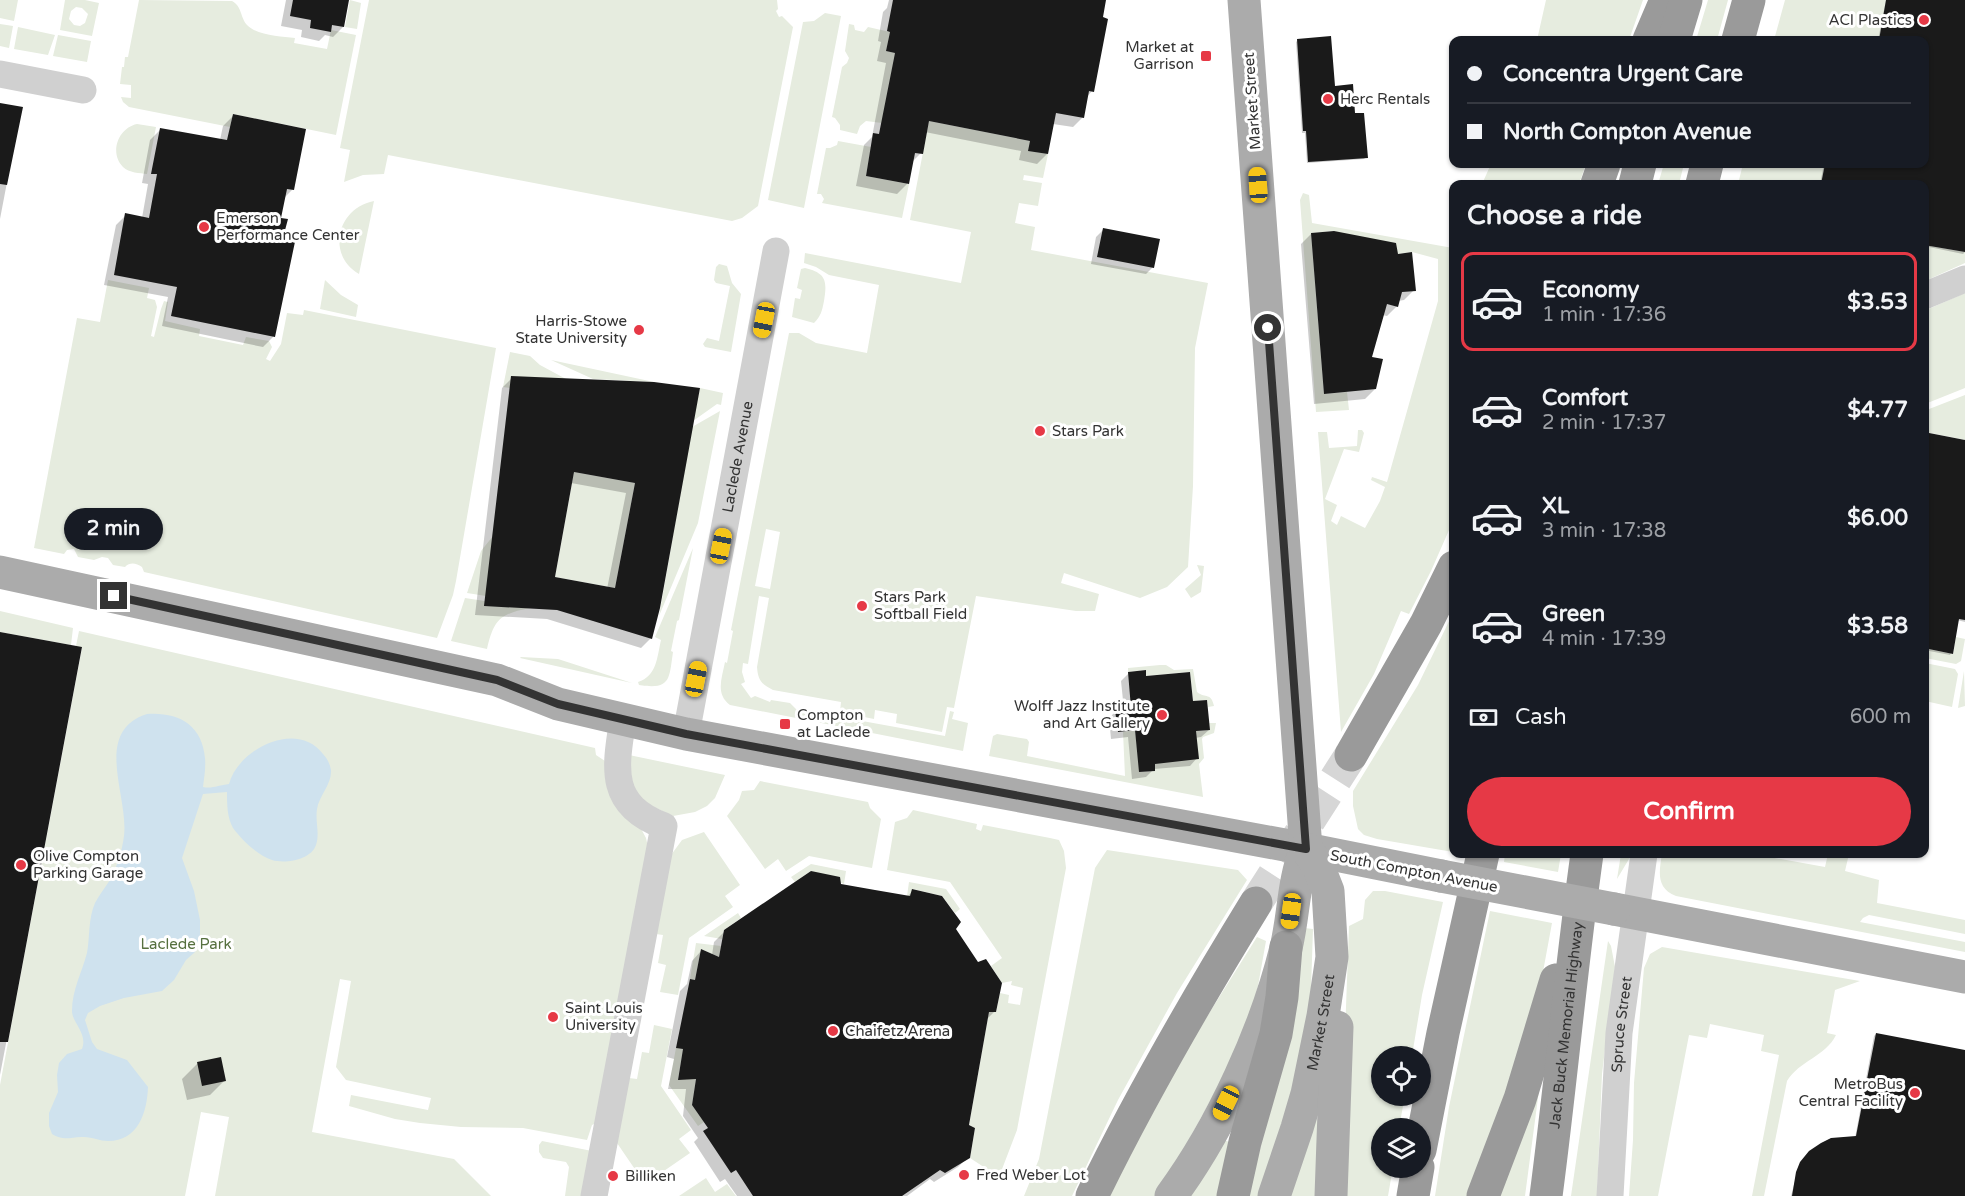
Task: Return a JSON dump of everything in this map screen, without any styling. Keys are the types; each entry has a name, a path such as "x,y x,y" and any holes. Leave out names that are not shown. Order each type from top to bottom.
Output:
{"highway":[{"path":"1651,36 1666,0"},
{"path":"1675,36 1686,0"},
{"path":"1739,36 1749,0"},
{"path":"1351,755 1426,624 1449,577"},
{"path":"1426,1118 1482,858"},
{"name":"Jack Buck Memorial Highway","path":"1546,1196 1586,858"},
{"path":"1092,1196 1161,1061 1256,903"},
{"path":"1483,1196 1520,1099 1565,948 1578,919"},
{"path":"1233,1196 1245,1142 1276,1034 1286,946"},
{"path":"1413,1196 1416,1178"}],"main road":[{"name":"Market Street","path":"1171,1196 1218,1121 1243,1068 1269,1003 1286,946 1298,873 1306,849 1244,0"},
{"name":"South Compton Avenue","path":"0,572 497,680 558,704 686,734 1306,849 1965,977"},
{"name":"Market Street","path":"1274,1196 1307,1094 1332,957 1328,891 1317,863 1306,849"},
{"path":"1331,1196 1337,1031 1332,957"}],"street":[{"path":"0,74 83,90"},
{"name":"Laclede Avenue","path":"686,734 776,251"},
{"path":"1929,294 1965,279"},
{"path":"594,1196 664,826 638,813 621,790 617,766 623,719"},
{"name":"Spruce Street","path":"1610,1196 1625,912 1643,858"}],"green space":[{"path":"0,0 18,0 14,21 0,18"},
{"path":"65,0 99,3 92,36 60,30","holes":["76,7 82,8 88,14 85,23 80,26 74,25 69,19 71,11"]},
{"path":"139,0 232,1 238,6 245,22 252,29 270,35 295,38 294,43 327,49 331,30 356,35 336,135 233,114 230,127 129,107 121,97 131,98 131,85 120,84 122,67 124,67 125,57 128,57"},
{"path":"350,0 361,3 357,29 345,27"},
{"path":"369,0 777,0 778,9 776,11 779,17 782,16 793,27 758,206 742,218 732,221 388,155 384,174 363,175 344,182 350,150 340,148"},
{"path":"1546,0 1643,0 1630,36 1538,36"},
{"path":"1708,0 1728,0 1718,36 1697,36"},
{"path":"1785,0 1886,0 1880,36 1775,36"},
{"path":"825,13 841,16 804,208 768,200 803,22 814,21"},
{"path":"0,24 13,26 9,48 0,46"},
{"path":"849,24 854,25 855,30 864,32 868,27 890,32 886,51 895,53 882,123 866,121 860,126 857,134 840,130 840,125 832,117 842,67 849,58 845,51"},
{"path":"18,27 55,35 48,55 14,49"},
{"path":"58,35 91,41 87,62 53,56"},
{"path":"929,121 1030,141 1029,151 1048,154 1043,178 1024,175 1023,180 1042,183 1038,206 1019,203 1015,223 1035,227 1031,250 1208,283 1195,348 1193,486 1188,567 1167,587 1140,598 1064,573 1061,583 1099,594 1095,611 1076,611 976,596 954,708 947,707 942,732 896,723 897,714 875,710 874,719 840,712 841,702 773,690 766,686 759,678 757,667 769,598 759,596 748,664 743,663 742,672 745,682 741,684 751,698 755,696 770,702 771,700 790,703 796,709 945,736 950,711 954,712 952,719 968,723 963,751 730,705 725,701 721,691 722,674 725,662 727,663 733,631 731,630 789,333 799,333 816,343 867,353 879,285 829,275 804,263 805,253 961,283 971,232 910,220","holes":["766,529 780,532 770,589 755,586"]},
{"path":"137,124 156,127 147,174 125,169 117,155 116,148 121,136 130,126"},
{"path":"838,141 871,147 866,176 909,184 902,218 822,203 824,199 821,194 817,194 826,148 837,145"},
{"path":"1489,168 1585,168 1580,180 1484,180"},
{"path":"1663,168 1683,168 1680,180 1659,180"},
{"path":"1742,168 1824,168 1822,180 1739,180"},
{"path":"1303,193 1309,195 1312,223 1449,247 1449,530 1409,614 1401,611 1374,674 1341,732 1318,432 1327,432 1329,448 1357,446 1358,430 1364,433 1359,452 1344,449 1325,499 1337,505 1331,521 1337,525 1341,516 1365,528 1385,487 1371,480 1372,477 1387,482 1438,301 1438,259 1412,252 1398,254 1334,231 1311,233 1324,394 1347,392 1349,410 1316,412 1300,200"},
{"path":"374,201 359,274 342,256 339,244 340,233 351,213 361,205"},
{"path":"1929,246 1965,252 1965,263 1929,279"},
{"path":"719,264 727,266 732,283 741,294 731,352 705,347 703,344 707,338 719,341 730,286 716,283 714,280 716,267"},
{"path":"805,268 818,273 824,279 825,284 822,311 814,323 792,317 795,298 800,299 802,290 797,288 801,269"},
{"path":"108,280 149,288 147,298 155,300 157,307 151,336 154,337 164,301 168,302 165,321 200,329 199,336 243,345 246,337 269,341 272,347 266,359 270,361 281,344 287,313 303,315 304,310 496,348 456,581 437,638 144,572 142,567 135,564 125,567 113,565 108,558 102,557 94,560 78,557 74,549 67,550 64,554 34,548 77,318 100,322"},
{"path":"325,280 341,295 358,305 356,317 320,309"},
{"path":"1965,293 1965,388 1929,402 1929,309"},
{"path":"510,352 530,356 540,365 566,379 510,388 503,387"},
{"path":"551,360 654,382 593,379"},
{"path":"700,388 723,393 721,405 717,404 693,421"},
{"path":"1965,395 1965,440 1929,433 1929,409"},
{"path":"720,411 698,523 659,616 692,427"},
{"path":"574,472 635,483 615,588 555,577"},
{"path":"493,536 486,596 467,593 481,551"},
{"path":"693,548 671,651 673,652 669,676 663,684 657,686 639,685 638,682 653,671 661,640 655,637"},
{"path":"1197,565 1204,566 1201,592 1191,598 1185,589 1201,575"},
{"path":"465,598 530,608 500,619 492,631 487,649 451,641"},
{"path":"0,611 73,628 71,645 0,632"},
{"path":"1449,621 1449,851 1364,835 1358,829 1353,806 1353,791 1418,685"},
{"name":"Laclede Park","path":"79,631 595,748 596,755 605,761 646,838 648,847 598,1122 592,1125 587,1140 523,1128 461,1127 420,1123 395,1119 349,1106 351,1095 428,1110 431,1098 346,1080 336,1067 351,981 340,979 312,1132 454,1159 491,1196 215,1196 229,1117 201,1112 185,1196 0,1196 0,1085 82,648 76,646"},
{"path":"1956,637 1965,639 1961,661 1956,664 1929,659 1929,649 1953,654"},
{"path":"520,658 558,659 632,683"},
{"path":"1929,664 1955,669 1958,674 1952,707 1929,702"},
{"path":"1166,665 1174,670 1193,669 1197,692 1210,697 1214,706 1208,707 1207,700 1193,701 1190,672 1146,676 1146,670 1128,672 1128,668"},
{"path":"1964,671 1965,706 1958,708"},
{"path":"1209,723 1216,723 1214,733 1202,739 1204,758 1199,764 1203,797 989,756 993,736 997,734 1027,739 1029,742 1027,756 1125,776 1123,732 1135,730 1140,772 1155,771 1155,764 1196,731 1210,730"},
{"path":"629,755 725,775 715,798 707,806 695,812 673,816 643,802 631,784"},
{"path":"760,781 868,802 870,808 881,819 872,868 809,856 786,871 778,859 765,869 727,816 739,800 742,791 754,790"},
{"path":"913,810 977,824 976,829 981,831 983,825 1059,840 1064,851 1066,868 1017,1130 999,1177 970,1158 975,1128 969,1125 989,1012 996,1012 1000,993 1009,995 1008,1003 1020,1005 1023,988 1011,985 1012,981 1002,983 991,966 1002,958 950,882 887,870 895,822 907,818"},
{"path":"704,832 740,885 725,896 733,907 689,938 678,995 660,992 666,965 658,963 663,935 656,934 671,855 682,840"},
{"path":"1107,850 1238,870 1247,880 1177,993 1118,1100 1072,1196 1024,1196 1039,1159 1095,868"},
{"path":"1504,858 1560,858 1558,872 1504,862"},
{"path":"1620,858 1630,858 1617,879"},
{"path":"1662,858 1775,858 1825,867 1827,858 1848,858 1845,871 1879,880 1877,903 1965,920 1965,934 1869,915 1860,922 1965,942 1965,952 1676,896 1665,889 1660,873"},
{"path":"811,864 846,871 844,884 811,871 795,882 791,877"},
{"path":"909,882 946,889 960,909 955,913 942,896 913,889 910,896 907,896"},
{"path":"1373,891 1385,891 1443,902 1422,995 1414,1046 1371,1046 1371,1106 1403,1106 1401,1118 1371,1118 1371,1178 1391,1178 1388,1196 1339,1196 1349,926 1363,919 1365,900"},
{"path":"1490,911 1552,923 1533,1026 1471,1196 1435,1196 1449,1107"},
{"path":"738,913 741,918 724,930 722,939 704,936"},
{"path":"1304,928 1313,929 1311,989 1304,1054 1263,1196 1245,1196"},
{"path":"1257,937 1266,941 1258,986 1242,1043 1158,1196 1106,1196 1184,1053"},
{"path":"1608,941 1615,967 1602,1074 1597,1196 1571,1196"},
{"path":"696,943 721,946 719,957 701,949 695,980 690,979"},
{"path":"1662,947 1860,981 1835,990 1827,1033 1836,1035 1826,1048 1798,1068 1787,1081 1764,1196 1752,1196 1779,1055 1761,1051 1764,1035 1710,1024 1707,1038 1689,1035 1658,1196 1629,1196 1634,1083 1644,968 1650,954"},
{"path":"654,1025 672,1029 661,1086 691,1130 679,1139 690,1153 645,1184 617,1143 629,1078 637,1079 642,1052 649,1053"},
{"path":"676,1048 683,1049 678,1079 696,1079 692,1105 704,1122 698,1126 669,1085"},
{"path":"1543,1060 1525,1196 1491,1196"},
{"path":"1316,1098 1322,1196 1285,1196"},
{"path":"1220,1139 1233,1143 1223,1196 1180,1196"},
{"path":"542,1141 592,1151 584,1196 565,1196 569,1167 566,1162 543,1158 539,1152 539,1145"},
{"path":"706,1178 715,1192 727,1184 736,1196 679,1196"}],"water":[{"path":"147,714 179,718 194,729 203,747 205,758 203,787 229,784 235,771 256,750 284,739 299,739 312,744 327,759 331,775 317,809 316,845 309,854 297,860 272,860 256,851 233,828 227,806 227,792 203,794 182,858 194,891 200,920 200,940 195,952 186,960 174,980 162,991 124,998 100,1006 88,1013 85,1020 92,1042 97,1049 127,1060 148,1087 143,1116 134,1131 118,1140 108,1141 87,1137 60,1138 52,1134 49,1126 49,1113 58,1092 59,1063 67,1054 82,1049 83,1038 72,1011 74,996 87,953 93,909 115,870 124,836 117,750 121,735 130,723"}],"building":[{"path":"293,0 349,0 344,27 332,25 331,32 310,28 311,20 290,16"},
{"path":"893,0 1106,0 1103,17 1108,19 1094,92 1089,91 1084,118 1056,113 1048,154 1028,151 1030,141 929,121 923,154 915,153 909,184 866,176 873,133 879,134 895,53 886,51"},
{"path":"1886,0 1965,0 1965,252 1929,246 1929,180 1822,180 1824,168 1929,168 1929,36 1880,36"},
{"name":"Herc Rentals","path":"1331,36 1335,86 1353,84 1355,113 1364,113 1368,158 1308,162 1306,131 1303,131 1297,39"},
{"path":"0,103 23,107 7,185 0,184"},
{"name":"Emerson Performance Center","path":"233,114 306,129 294,190 287,189 281,218 288,219 284,234 296,237 275,337 171,316 177,287 114,275 125,213 149,218 157,174 151,174 160,128 227,140"},
{"path":"1103,228 1160,239 1154,268 1097,257"},
{"path":"1334,231 1396,243 1398,254 1412,252 1416,291 1402,292 1398,307 1387,304 1372,357 1383,359 1376,389 1324,394 1311,233"},
{"path":"511,376 654,382 700,388 660,608 652,639 557,610 484,606","holes":["574,472 635,483 615,588 555,577"]},
{"path":"1929,433 1965,440 1965,620 1959,619 1953,654 1929,649"},
{"name":"Olive Compton Parking Garage","path":"0,632 82,647 8,1042 0,1042"},
{"name":"Wolff Jazz Institute and Art Gallery","path":"1146,670 1146,676 1190,672 1193,701 1207,700 1210,730 1196,731 1199,759 1155,764 1155,771 1139,772 1135,730 1118,732 1115,710 1131,708 1128,672"},
{"name":"Chaifetz Arena","path":"811,871 840,877 841,884 910,896 912,889 942,896 961,922 956,929 978,962 986,959 1002,983 996,1012 989,1012 969,1125 975,1128 970,1158 945,1173 940,1170 902,1196 753,1196 736,1170 731,1173 703,1131 708,1128 692,1105 696,1079 678,1080 683,1049 676,1048 690,979 695,980 701,949 719,957 724,930"},
{"name":"MetroBus Central Facility","path":"1876,1033 1965,1050 1965,1196 1792,1196 1796,1172 1800,1162 1809,1151 1831,1138 1856,1136"},
{"path":"221,1057 226,1081 202,1086 197,1062"}],"tunnel":[{"path":"1256,903 1351,755"}],"place":[{"name":"ACI Plastics","path":"1924,20"},
{"name":"Market at Garrison","path":"1206,56"},
{"name":"Herc Rentals","path":"1328,99"},
{"name":"Emerson Performance Center","path":"204,227"},
{"name":"Harris-Stowe State University","path":"639,330"},
{"name":"Stars Park","path":"1040,431"},
{"name":"Stars Park Softball Field","path":"862,606"},
{"name":"Wolff Jazz Institute and Art Gallery","path":"1162,715"},
{"name":"Compton at Laclede","path":"785,724"},
{"name":"Olive Compton Parking Garage","path":"21,865"},
{"name":"Saint Louis University","path":"553,1017"},
{"name":"Chaifetz Arena","path":"833,1031"},
{"name":"MetroBus Central Facility","path":"1915,1093"},
{"name":"Fred Weber Lot","path":"964,1175"},
{"name":"Billiken","path":"613,1176"}],"route":[{"path":"114,596 497,680 558,704 686,734 1306,849 1268,328"}]}
